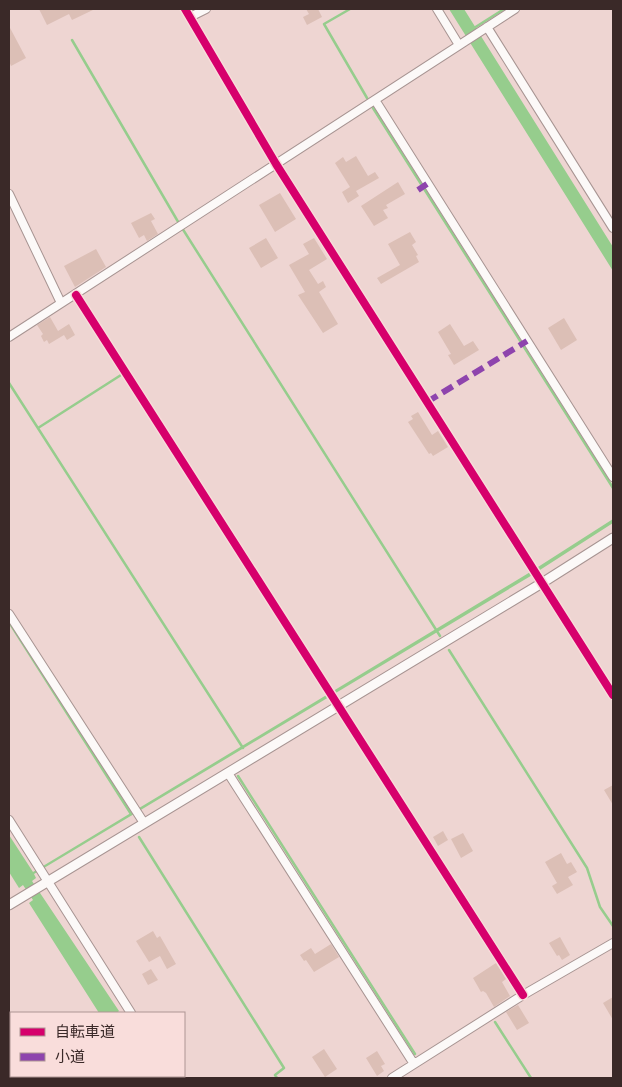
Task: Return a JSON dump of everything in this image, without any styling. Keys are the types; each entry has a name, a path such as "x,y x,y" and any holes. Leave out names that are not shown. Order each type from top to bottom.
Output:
{"street":[{"path":"185,9 276,164 613,695"},
{"path":"190,18 206,9"},
{"path":"437,9 462,43"},
{"path":"9,337 515,9"},
{"path":"484,29 613,228"},
{"path":"375,100 613,476"},
{"path":"9,194 61,303"},
{"path":"76,294 523,995"},
{"path":"9,905 141,820 228,773 542,584 613,538"},
{"path":"9,614 141,820"},
{"path":"228,773 414,1064"},
{"path":"9,820 130,1012"},
{"path":"392,1078 523,995 613,943"}],"shaded area":[{"path":"449,9 464,9 613,247 613,271"},
{"path":"613,519 613,523 529,577 34,874 36,878 32,881 119,1011 98,1012 29,903 33,900 23,885 19,888 9,872 9,835 33,872 527,574"}],"building":[{"path":"39,9 95,9 72,20 69,14 47,25"},
{"path":"306,9 318,9 322,17 307,25 303,17 309,14"},
{"path":"9,26 26,58 11,66 9,61"},
{"path":"356,156 368,176 375,172 379,178 356,191 359,196 348,203 342,192 350,187 335,163 343,157 346,162"},
{"path":"398,182 405,194 386,205 388,208 383,210 388,218 374,226 361,206"},
{"path":"280,193 296,219 275,232 259,205"},
{"path":"151,213 155,219 151,221 158,234 147,241 144,235 139,238 131,223"},
{"path":"410,232 416,242 412,245 418,255 416,256 419,262 381,284 377,278 400,265 388,244"},
{"path":"266,238 278,258 261,268 249,248"},
{"path":"314,238 327,259 309,270 318,284 323,281 326,287 319,292 338,324 323,333 298,295 305,292 289,265 309,254 303,244"},
{"path":"96,249 106,267 75,287 64,266"},
{"path":"50,317 58,331 69,324 75,335 67,340 64,335 49,344 47,340 44,342 41,336 43,334 37,325"},
{"path":"564,318 577,340 561,350 548,328"},
{"path":"450,324 464,346 473,341 479,350 454,365 448,355 451,354 438,332"},
{"path":"418,412 432,435 438,431 448,447 433,456 431,453 429,454 408,422 413,419 411,416"},
{"path":"613,785 613,805 604,790"},
{"path":"443,831 448,840 438,846 433,837"},
{"path":"463,833 473,851 461,858 451,839"},
{"path":"561,853 567,864 571,862 577,872 568,877 573,885 557,894 552,886 557,883 545,862"},
{"path":"153,931 157,938 160,936 176,964 167,969 160,956 149,962 136,941"},
{"path":"560,937 570,955 562,960 559,955 557,956 549,943"},
{"path":"331,944 339,957 314,972 300,955 311,948 315,954"},
{"path":"496,963 506,979 502,982 510,996 494,1007 486,993 481,992 473,978"},
{"path":"151,969 158,980 148,985 142,974"},
{"path":"613,997 613,1020 603,1003"},
{"path":"518,1005 529,1023 517,1030 506,1012"},
{"path":"324,1049 337,1069 325,1077 312,1057"},
{"path":"377,1051 385,1064 381,1066 384,1071 377,1076 366,1058"}],"waterway":[{"path":"350,9 324,24 367,98"},
{"path":"474,28 504,9"},
{"path":"72,40 177,220 440,636"},
{"path":"373,108 613,488"},
{"path":"38,428 121,375"},
{"path":"9,383 243,748"},
{"path":"9,622 131,814"},
{"path":"449,650 587,868 600,907 613,926"},
{"path":"238,776 415,1054"},
{"path":"139,837 284,1068 275,1075 277,1078"},
{"path":"495,1022 531,1078"}],"marked path":[{"path":"418,190 427,184"},
{"path":"427,402 527,341"}],"cycle path":[{"path":"185,9 276,164 613,695"},
{"path":"76,295 523,995"}]}
